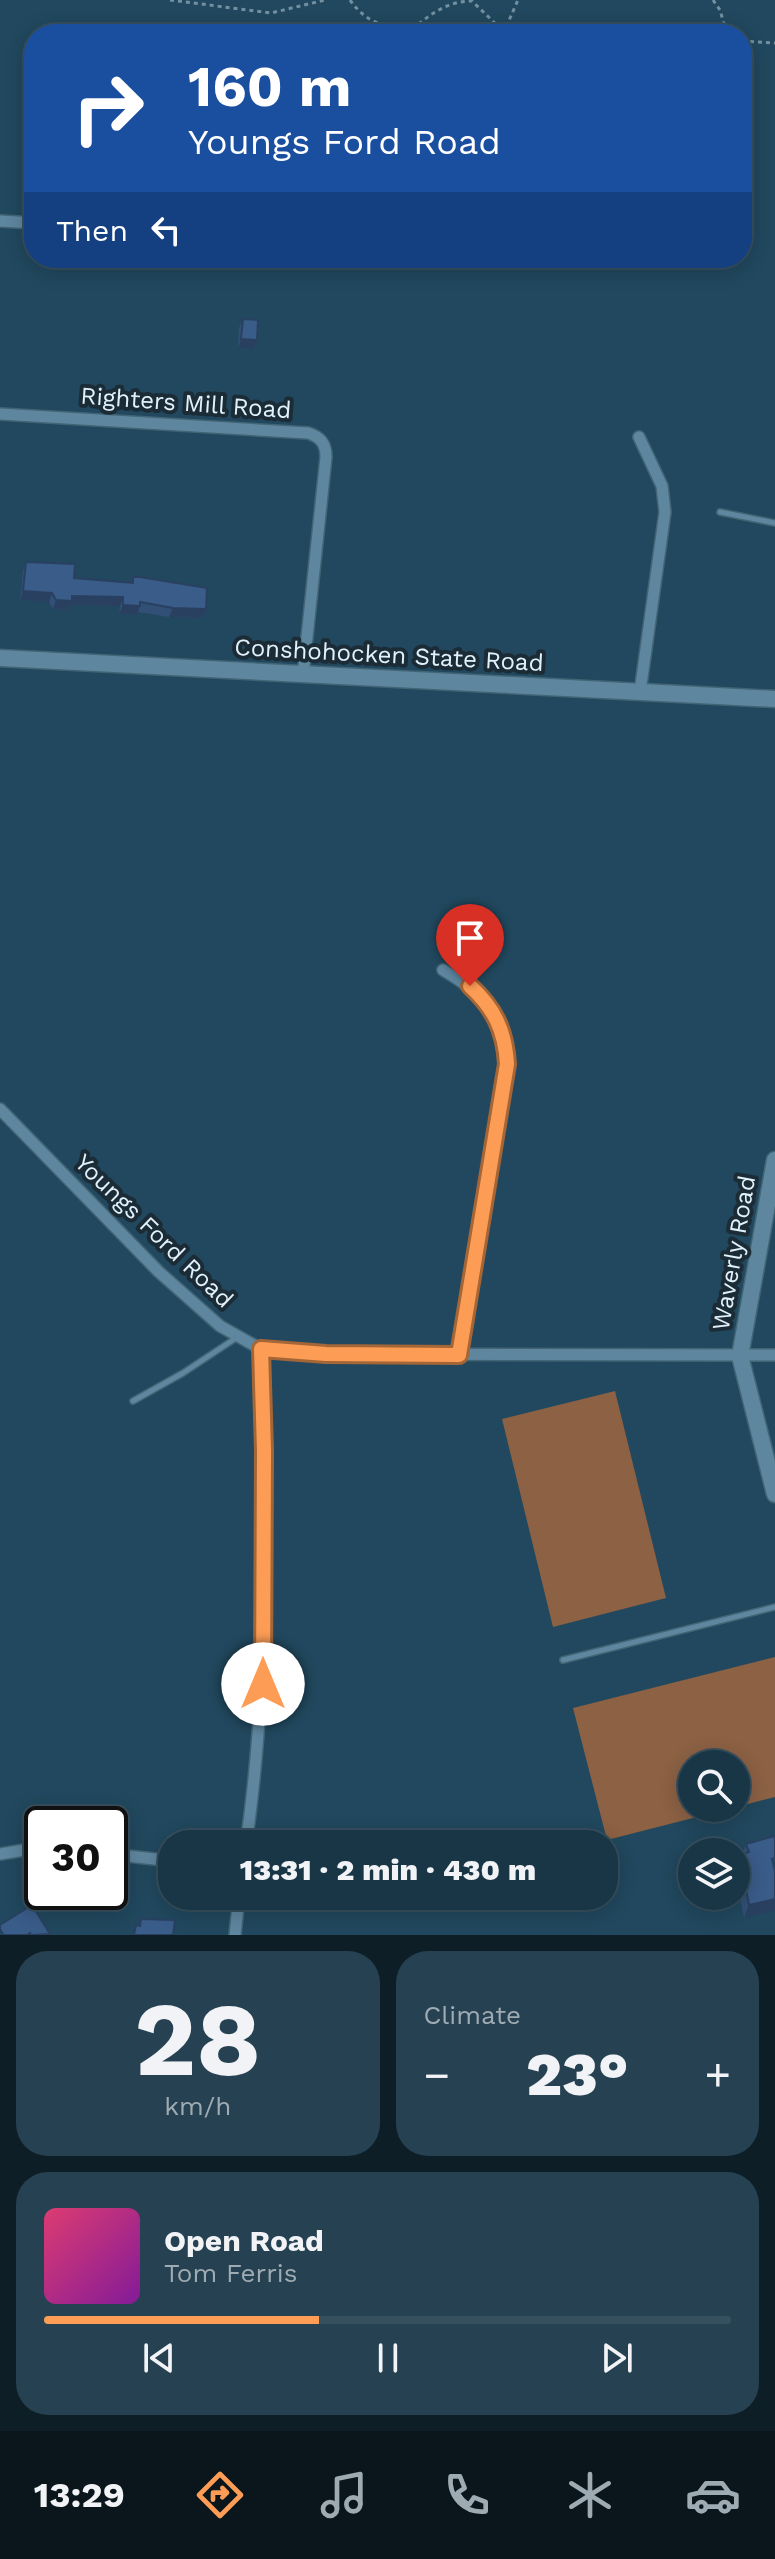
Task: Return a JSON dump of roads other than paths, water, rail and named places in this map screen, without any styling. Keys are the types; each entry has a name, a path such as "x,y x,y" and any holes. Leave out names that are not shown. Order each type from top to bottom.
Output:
{"main road":[{"name":"Conshohocken State Road","path":"0,658 775,699"},
{"name":"Waverly Road","path":"775,1160 740,1356 775,1494"}],"street":[{"path":"0,221 24,222"},
{"name":"Righters Mill Road","path":"0,414 308,433 321,439 326,457 303,675"},
{"path":"639,437 662,486 665,512 640,692"},
{"path":"443,970 470,986 492,1008 505,1038 507,1064 459,1355"},
{"name":"Youngs Ford Road","path":"0,1109 159,1272 237,1337 261,1349 326,1354 775,1355"},
{"path":"247,1830 263,1684 261,1349"},
{"path":"0,1854 24,1850"},
{"path":"128,1856 158,1859"},
{"path":"235,1935 238,1910"}],"lane":[{"path":"720,512 775,523"},
{"path":"133,1401 237,1337"},
{"path":"563,1660 775,1607"}]}
